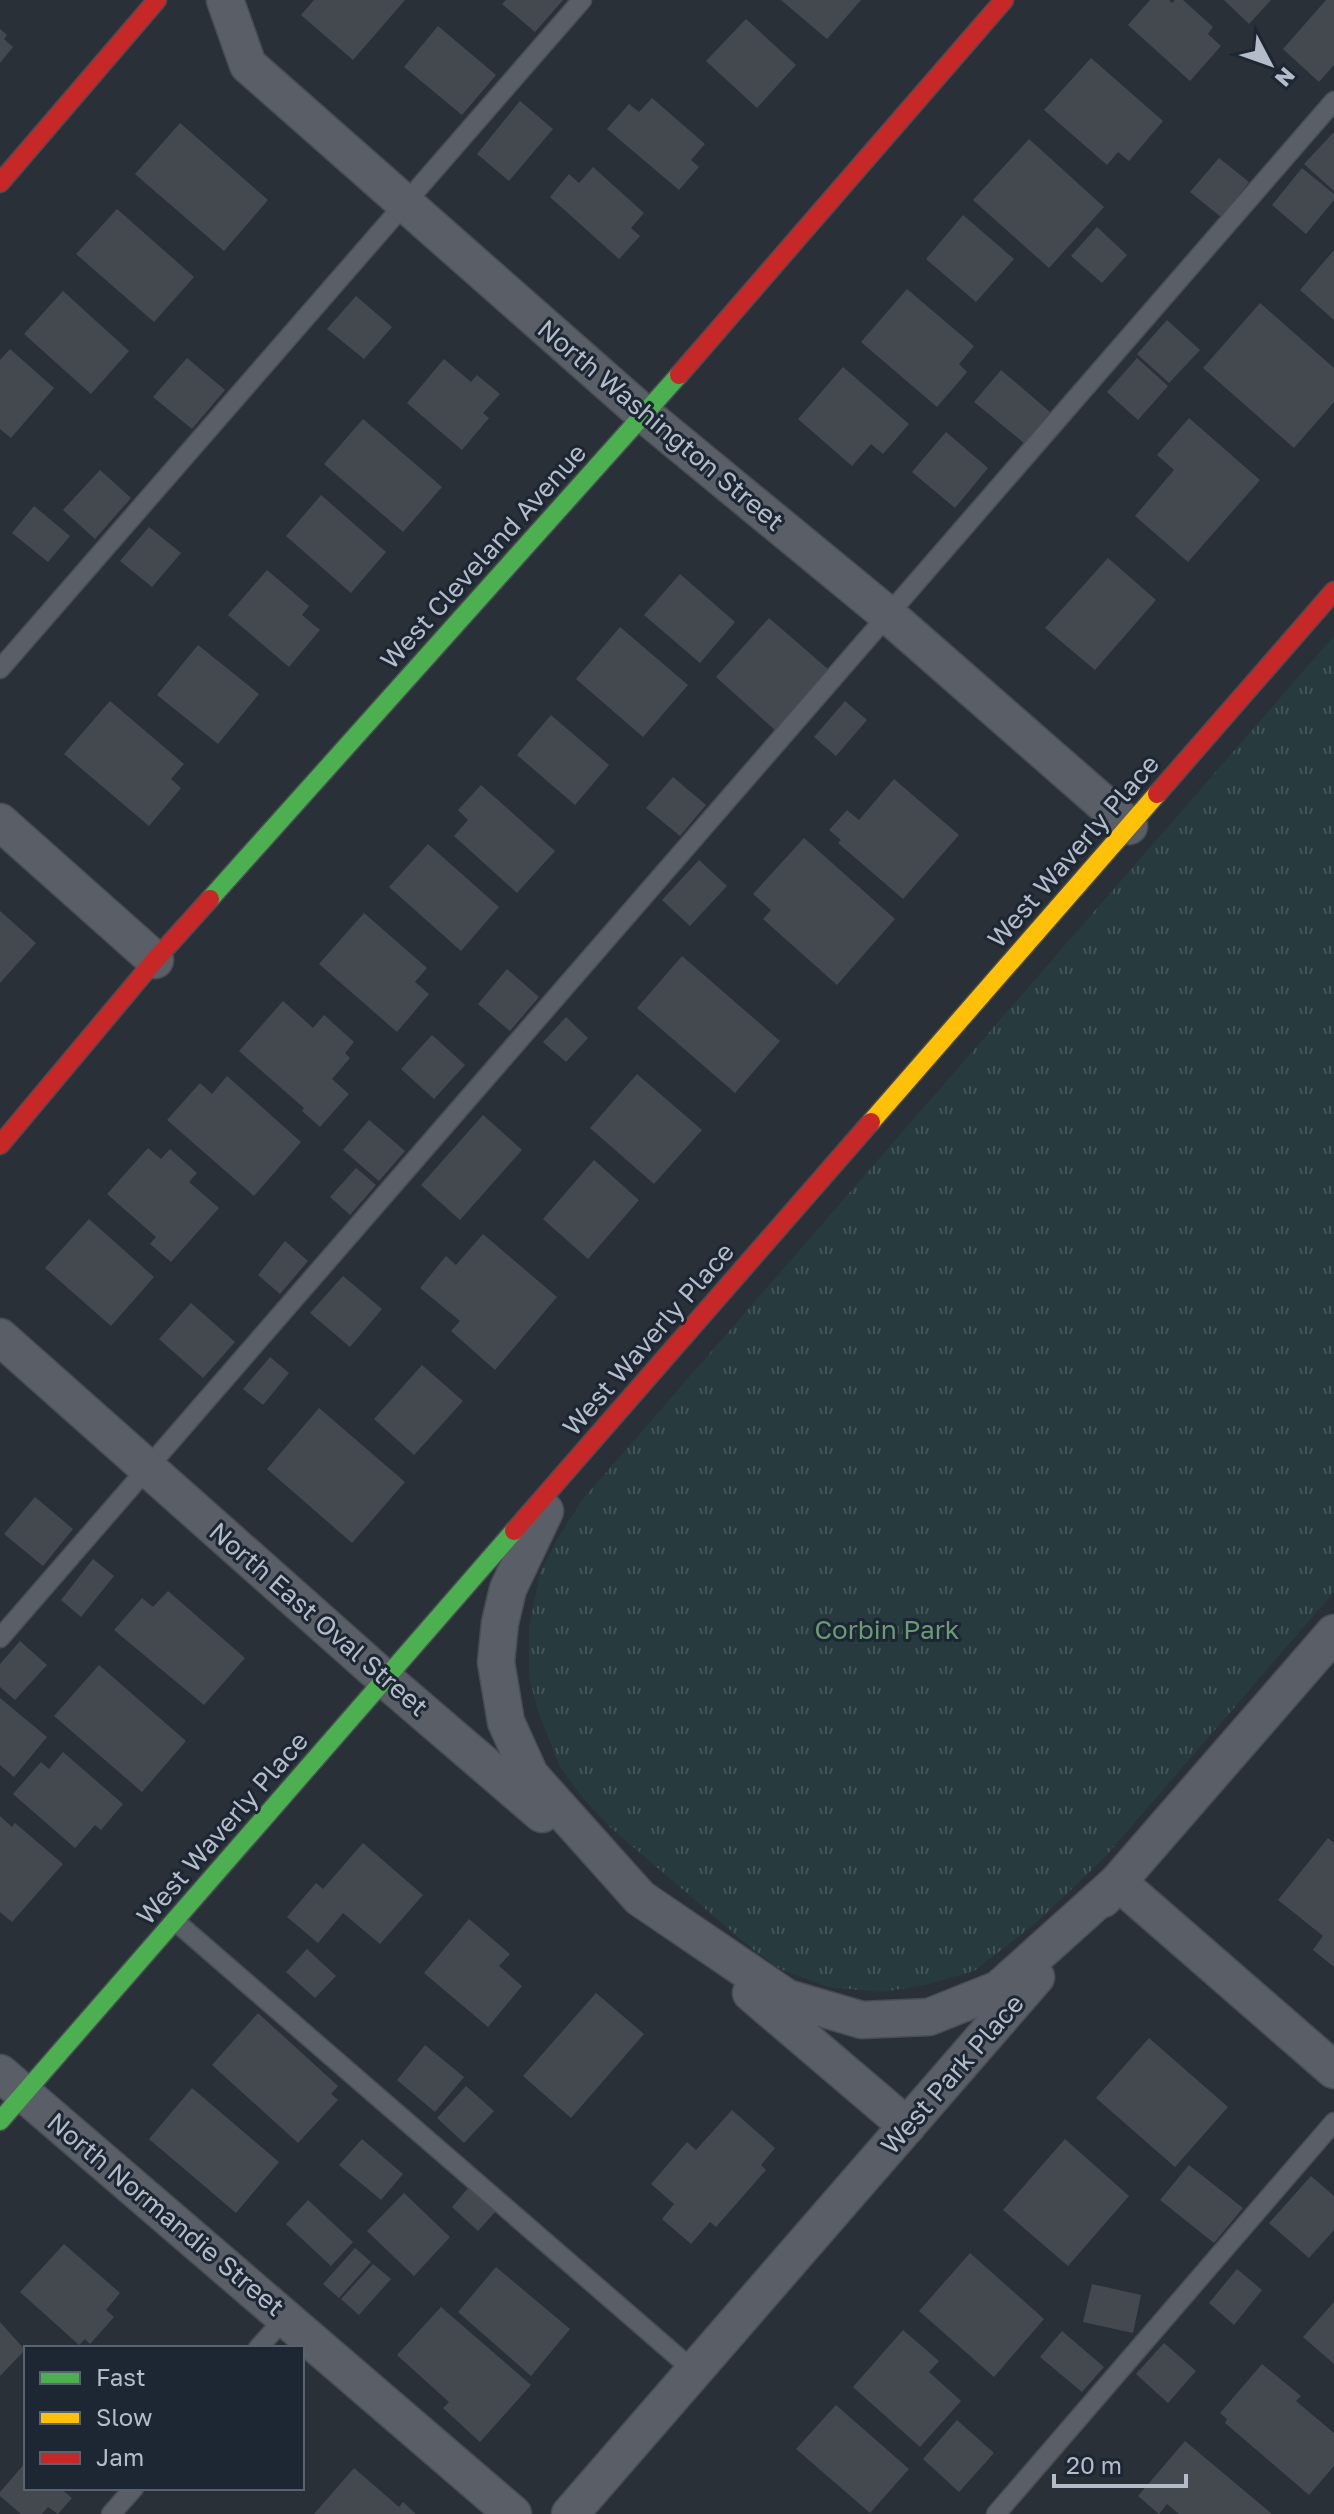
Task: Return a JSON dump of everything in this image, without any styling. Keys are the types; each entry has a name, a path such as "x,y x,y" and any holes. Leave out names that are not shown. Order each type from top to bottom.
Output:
{"street":[{"path":"0,183 157,0"},
{"name":"North Washington Street","path":"225,0 248,65 645,415 888,615 1129,826"},
{"name":"West Cleveland Avenue","path":"0,1145 155,960 645,415 1004,0"},
{"name":"West Waverly Place","path":"0,2121 12,2083 175,1921 1334,591"},
{"path":"0,822 155,960"},
{"name":"North East Oval Street","path":"0,1337 386,1680 907,2126"},
{"name":"North East Oval Street","path":"559,1480 508,1589 500,1623 496,1662 506,1722 530,1775 640,1898 787,1998 862,2020 929,2017 999,1989 1118,1882"},
{"name":"West Park Place","path":"570,2514 1334,1633"},
{"path":"1118,1882 1334,2070"},
{"name":"North Normandie Street","path":"12,2083 513,2514"}],"lane":[{"path":"0,669 582,0"},
{"path":"0,1638 1334,101"},
{"path":"175,1921 694,2371"},
{"path":"996,2514 1334,2122"},
{"path":"260,2346 286,2317"},
{"path":"111,2514 132,2490"}],"green space":[{"name":"Corbin Park","path":"1334,636 1334,1592 1105,1857 1036,1923 974,1971 925,1985 882,1992 828,1987 780,1969 610,1827 560,1767 538,1711 529,1676 529,1628 540,1572 583,1499"}],"building":[{"path":"314,0 405,0 353,60 301,15"},
{"path":"506,0 563,0 535,32 502,4"},
{"path":"781,0 861,0 827,39"},
{"path":"1150,0 1169,0 1172,3 1183,0 1213,27 1208,34 1221,46 1190,81 1128,25"},
{"path":"1224,0 1271,0 1249,24"},
{"path":"1326,0 1334,0 1334,65 1319,82 1283,49"},
{"path":"746,19 796,65 757,108 706,61"},
{"path":"438,26 496,75 462,115 404,67"},
{"path":"0,29 7,35 4,39 13,47 0,63"},
{"path":"1091,58 1163,121 1129,161 1118,152 1107,165 1044,110"},
{"path":"652,98 705,144 691,160 699,167 679,190 607,129 629,104 639,112"},
{"path":"520,101 553,129 509,181 477,154"},
{"path":"180,123 268,200 224,251 135,174"},
{"path":"1334,132 1334,191 1304,164"},
{"path":"1029,139 1104,207 1049,268 973,200"},
{"path":"1219,158 1249,182 1221,217 1190,192"},
{"path":"593,167 644,213 631,228 640,236 619,259 550,197 569,174 579,183"},
{"path":"1302,168 1334,194 1334,200 1306,234 1272,205"},
{"path":"117,209 194,277 154,322 76,254"},
{"path":"963,215 1014,259 976,302 926,259"},
{"path":"1097,227 1127,255 1102,283 1071,256"},
{"path":"1334,250 1334,320 1300,290"},
{"path":"907,289 974,346 959,364 967,372 937,407 861,342"},
{"path":"63,291 129,351 91,394 24,334"},
{"path":"356,296 392,327 364,359 327,329"},
{"path":"1260,303 1334,368 1334,402 1294,448 1203,368"},
{"path":"1167,320 1200,350 1169,383 1137,354"},
{"path":"10,349 54,388 11,438 0,429 0,360"},
{"path":"187,358 225,390 192,429 153,397"},
{"path":"1137,358 1168,386 1138,420 1107,392"},
{"path":"444,359 471,382 477,375 500,394 483,413 489,418 462,450 407,403"},
{"path":"843,367 909,424 883,454 871,444 852,466 798,419"},
{"path":"1001,370 1050,412 1024,443 974,402"},
{"path":"1189,418 1260,480 1188,562 1135,516 1174,470 1157,455"},
{"path":"363,419 442,487 403,532 324,464"},
{"path":"946,432 988,468 955,508 912,472"},
{"path":"100,470 131,498 95,539 63,510"},
{"path":"321,495 386,552 351,593 286,536"},
{"path":"34,506 70,536 48,562 12,533"},
{"path":"149,527 181,553 152,587 120,561"},
{"path":"1108,558 1156,600 1095,670 1045,628"},
{"path":"267,570 309,606 302,615 320,630 289,667 228,615"},
{"path":"680,574 735,622 700,663 644,615"},
{"path":"769,618 829,670 776,731 716,677"},
{"path":"620,627 688,685 643,737 576,679"},
{"path":"198,645 259,694 218,744 157,695"},
{"path":"110,701 184,764 171,779 181,788 149,826 64,754"},
{"path":"845,701 867,720 836,756 814,737"},
{"path":"551,715 609,765 575,805 517,755"},
{"path":"673,777 706,805 680,836 646,808"},
{"path":"894,779 959,835 903,899 838,843 841,840 829,830 847,810 859,820"},
{"path":"481,785 555,851 517,893 454,836 468,820 458,810"},
{"path":"804,838 895,919 837,985 763,919 771,910 753,894"},
{"path":"428,844 499,907 461,951 389,887"},
{"path":"699,860 727,886 690,926 662,900"},
{"path":"0,911 36,943 0,983"},
{"path":"364,913 427,968 415,982 429,994 397,1032 319,964"},
{"path":"682,956 780,1041 735,1093 637,1008"},
{"path":"507,969 539,997 510,1031 478,1004"},
{"path":"283,1001 313,1028 324,1015 354,1042 345,1053 350,1058 332,1079 349,1094 320,1127 302,1111 304,1108 239,1051"},
{"path":"566,1017 588,1038 566,1062 543,1042"},
{"path":"432,1035 465,1065 434,1099 401,1069"},
{"path":"637,1074 702,1130 654,1184 590,1128"},
{"path":"227,1076 301,1142 254,1196 167,1120 200,1083 212,1094"},
{"path":"483,1115 522,1150 460,1220 421,1185"},
{"path":"369,1120 405,1151 379,1181 343,1150"},
{"path":"148,1148 161,1159 170,1149 197,1173 189,1182 219,1208 171,1262 150,1244 156,1237 107,1194"},
{"path":"594,1160 639,1200 588,1259 543,1219"},
{"path":"356,1168 376,1185 350,1215 330,1197"},
{"path":"89,1219 154,1277 111,1326 45,1268"},
{"path":"483,1234 557,1297 495,1370 451,1331 460,1321 420,1288 446,1256 456,1265"},
{"path":"285,1241 308,1261 280,1294 258,1275"},
{"path":"343,1276 382,1309 350,1347 310,1313"},
{"path":"191,1303 235,1342 203,1378 159,1339"},
{"path":"270,1357 289,1373 263,1405 243,1389"},
{"path":"422,1365 463,1401 414,1455 374,1419"},
{"path":"319,1408 405,1482 352,1543 267,1469"},
{"path":"35,1497 73,1529 43,1566 4,1534"},
{"path":"93,1559 114,1576 81,1617 61,1600"},
{"path":"168,1591 245,1658 204,1705 114,1630 142,1598 153,1607"},
{"path":"20,1641 47,1665 15,1700 0,1687 0,1664"},
{"path":"99,1665 186,1741 142,1792 54,1716"},
{"path":"0,1698 47,1737 14,1777 0,1765"},
{"path":"63,1752 123,1804 101,1830 95,1825 75,1848 13,1794 41,1762 49,1769"},
{"path":"0,1816 12,1827 15,1823 63,1864 12,1922 0,1912"},
{"path":"1328,1838 1334,1843 1334,1967 1313,1950 1323,1936 1278,1900"},
{"path":"363,1843 423,1895 380,1944 343,1913 318,1943 287,1917 316,1883 323,1889"},
{"path":"469,1919 510,1954 499,1966 522,1986 488,2027 424,1973"},
{"path":"307,1949 336,1976 315,1998 286,1972"},
{"path":"596,1993 644,2034 571,2118 523,2076"},
{"path":"258,2013 338,2086 331,2094 338,2100 298,2143 212,2065"},
{"path":"1149,2038 1228,2107 1175,2167 1096,2098"},
{"path":"425,2045 464,2077 435,2112 397,2080"},
{"path":"466,2086 494,2111 464,2143 437,2118"},
{"path":"192,2088 279,2162 236,2213 149,2139"},
{"path":"732,2110 775,2148 761,2165 766,2170 716,2227 710,2222 691,2244 662,2219 674,2204 651,2184 687,2142 696,2150"},
{"path":"362,2139 403,2174 381,2200 339,2165"},
{"path":"1065,2139 1129,2196 1068,2266 1003,2210"},
{"path":"1189,2165 1243,2208 1214,2243 1160,2200"},
{"path":"1311,2176 1334,2196 1334,2230 1309,2258 1269,2223"},
{"path":"469,2187 496,2211 478,2231 452,2207"},
{"path":"404,2193 450,2237 414,2276 367,2231"},
{"path":"308,2200 353,2242 331,2266 286,2224"},
{"path":"64,2244 120,2293 106,2310 114,2317 90,2344 85,2339 79,2345 20,2292"},
{"path":"355,2248 371,2262 339,2298 323,2284"},
{"path":"970,2253 1044,2319 994,2377 919,2311"},
{"path":"373,2264 391,2279 359,2315 341,2299"},
{"path":"496,2267 570,2329 531,2376 458,2312"},
{"path":"1237,2269 1262,2290 1234,2325 1209,2303"},
{"path":"1092,2284 1141,2295 1133,2333 1083,2322"},
{"path":"1334,2302 1334,2364 1303,2337"},
{"path":"441,2307 531,2385 480,2442 443,2408 449,2402 397,2355"},
{"path":"0,2322 24,2351 0,2376"},
{"path":"903,2330 939,2361 929,2372 961,2401 920,2447 853,2387"},
{"path":"1062,2331 1104,2367 1082,2392 1040,2357"},
{"path":"1164,2343 1196,2371 1168,2403 1136,2374"},
{"path":"1262,2364 1301,2396 1296,2401 1334,2433 1334,2466 1309,2495 1225,2423 1227,2419 1220,2413"},
{"path":"836,2405 909,2469 870,2513 796,2449"},
{"path":"957,2420 994,2453 959,2492 923,2459"},
{"path":"1185,2441 1272,2514 1179,2514 1167,2504 1159,2514 1138,2496"},
{"path":"24,2464 24,2490 62,2490 72,2498 58,2514 48,2507 42,2514 21,2514 0,2496 0,2492"},
{"path":"354,2468 399,2507 403,2502 416,2514 314,2514"}],"traffic: fast":[{"path":"210,899 679,375"},
{"path":"0,2121 514,1531"}],"traffic: slow":[{"path":"871,1122 1157,794"}],"traffic: jam":[{"path":"0,183 157,0"},
{"path":"679,375 1004,0"},
{"path":"1157,794 1334,591"},
{"path":"0,1145 210,899"},
{"path":"514,1531 871,1122"}]}
